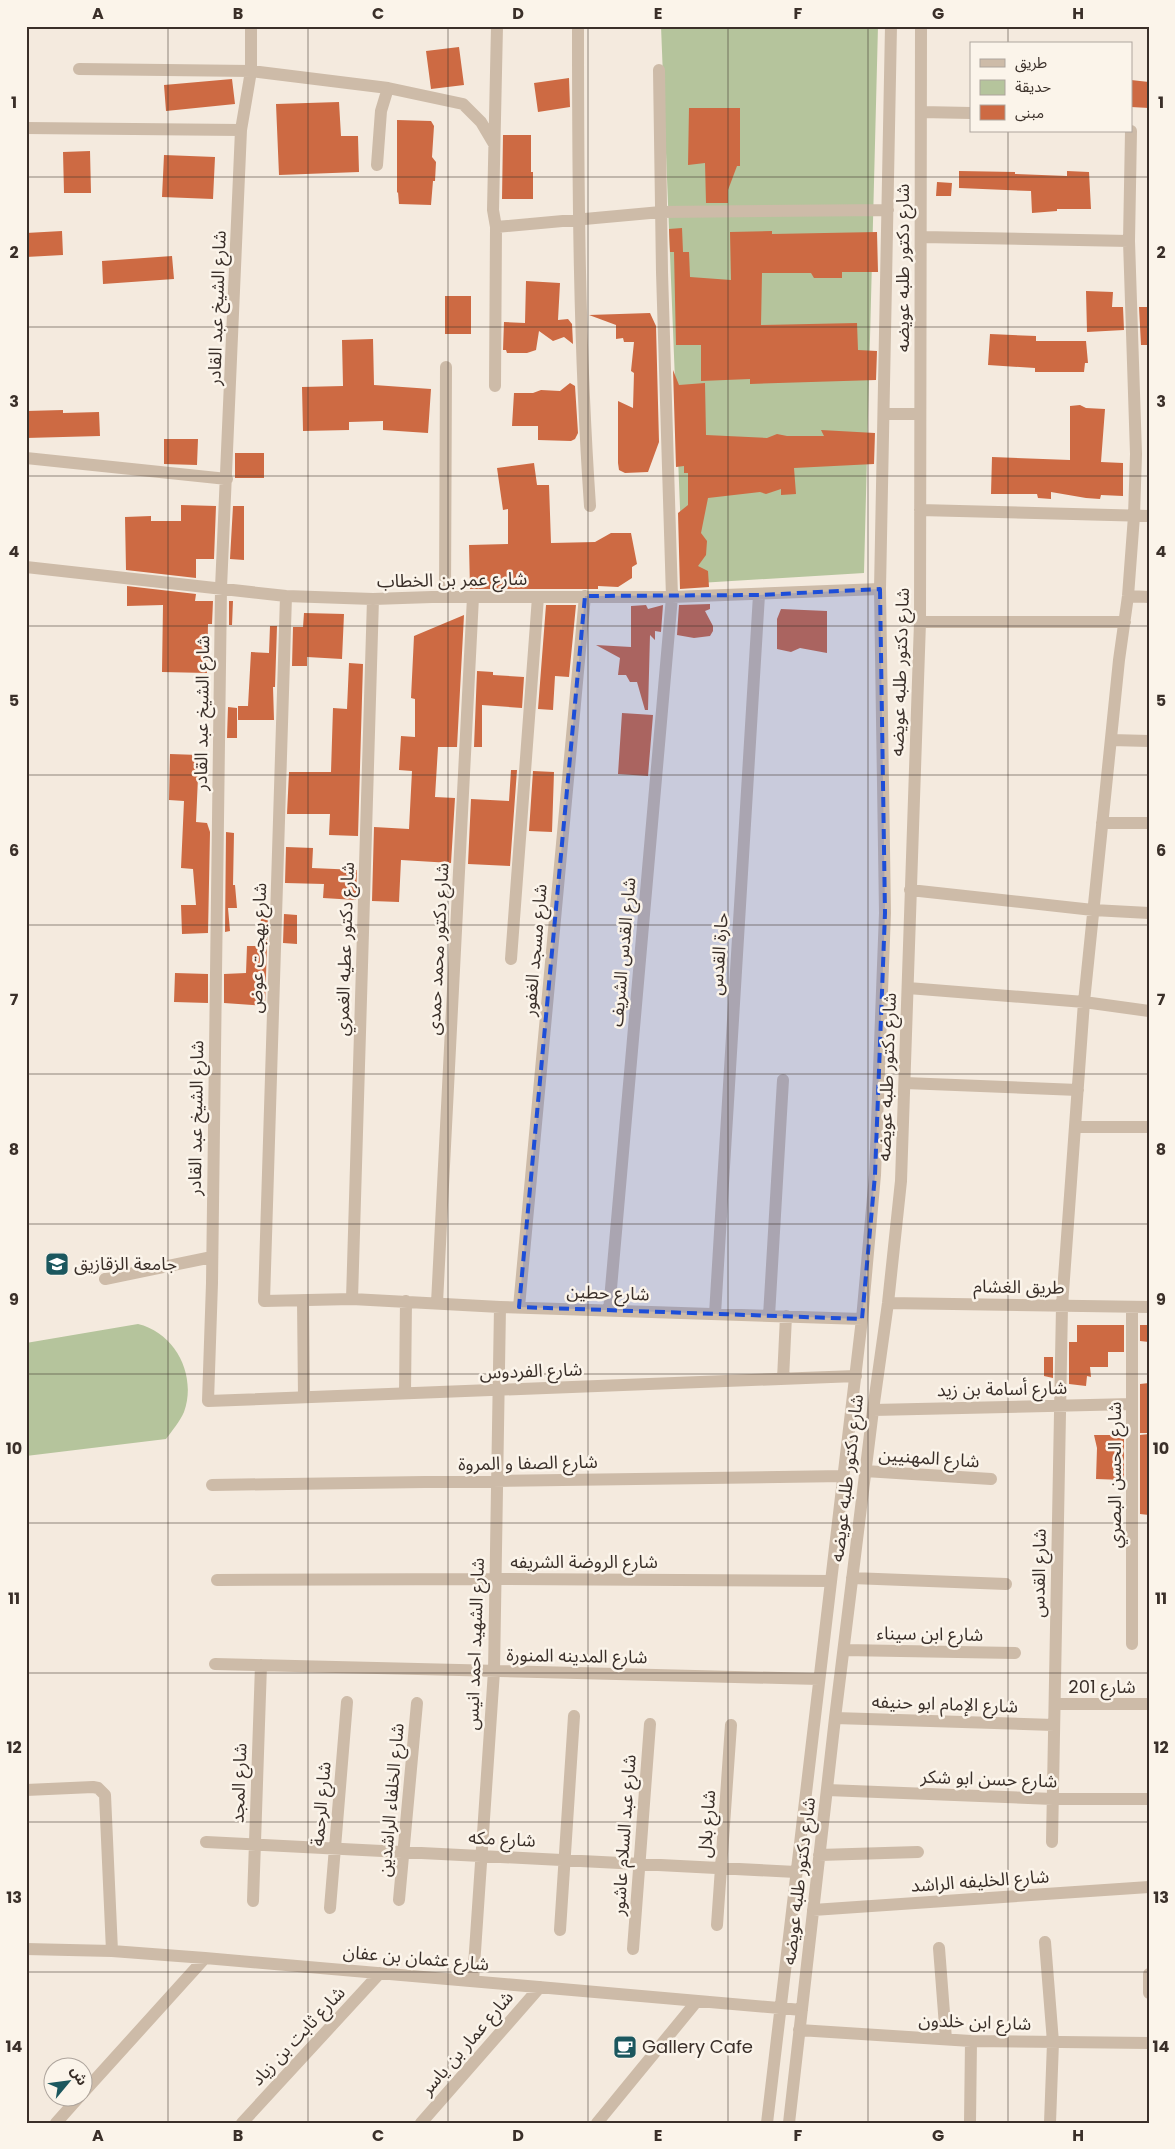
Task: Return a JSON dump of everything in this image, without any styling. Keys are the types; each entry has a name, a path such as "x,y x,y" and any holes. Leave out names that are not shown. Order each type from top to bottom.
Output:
{"street":[{"name":"شارع الشيخ عبد القادر","path":"208,1401 212,1256 222,588 242,130 250,71 251,26"},
{"path":"495,386 496,227 492,210 497,26"},
{"path":"578,26 578,220 583,396 590,506"},
{"name":"شارع دكتور طلبه عويضه","path":"767,2123 856,1376 874,1175 885,913 880,589 891,26"},
{"name":"شارع دكتور طلبه عويضه","path":"789,2123 835,1718 865,1471 888,1303 900,1181 920,622 922,237 920,26"},
{"path":"79,69 250,71 388,88 463,104 481,122 494,145"},
{"name":"شارع القدس الشريف","path":"609,1311 672,597 661,212 660,70"},
{"path":"377,165 381,111 388,88"},
{"path":"921,112 970,113"},
{"path":"26,128 242,130"},
{"name":"شارع القدس","path":"1052,1842 1062,1306 1084,1002 1119,660 1128,596 1134,516 1136,454 1129,241 1131,132"},
{"path":"496,227 661,212 888,210"},
{"path":"922,237 1129,241"},
{"path":"445,597 446,367"},
{"path":"884,414 920,414"},
{"path":"26,458 227,479"},
{"path":"920,510 1149,516"},
{"name":"شارع عمر بن الخطاب","path":"26,567 286,596 373,599 538,596 672,597 880,589"},
{"name":"حارة القدس","path":"715,1314 759,595"},
{"name":"شارع بهجت عوض","path":"264,1301 286,596"},
{"path":"511,959 538,596"},
{"name":"شارع مسجد الغفور","path":"519,1307 585,596"},
{"path":"1128,596 1149,597"},
{"name":"شارع دكتور محمد حمدى","path":"438,1303 473,597"},
{"name":"شارع دكتور عطيه الغمري","path":"352,1299 373,599"},
{"path":"920,622 1125,622"},
{"path":"1111,740 1149,741"},
{"path":"1102,823 1149,824"},
{"path":"910,890 1093,910 1149,913"},
{"path":"908,988 1084,1002 1149,1010"},
{"path":"769,1316 783,1080"},
{"path":"905,1083 1078,1090"},
{"path":"1075,1127 1149,1127"},
{"path":"105,1279 212,1256"},
{"name":"شارع حطين","path":"264,1301 352,1299 500,1307 862,1319"},
{"path":"303,1301 304,1397"},
{"path":"405,1394 406,1301"},
{"name":"طريق الغشام","path":"888,1303 1149,1307"},
{"name":"شارع الشهيد احمد انيس","path":"473,1981 494,1671 500,1307"},
{"name":"شارع الحسن البصري","path":"1132,1307 1132,1644"},
{"path":"783,1379 786,1316"},
{"name":"شارع الفردوس","path":"208,1401 856,1376"},
{"name":"شارع أسامة بن زيد","path":"873,1410 1132,1404"},
{"name":"شارع المهنيين","path":"865,1471 992,1479"},
{"name":"شارع الصفا و المروة","path":"212,1485 844,1476"},
{"path":"852,1578 1006,1584"},
{"name":"شارع الروضة الشريفه","path":"217,1580 831,1581"},
{"name":"شارع ابن سيناء","path":"844,1650 1015,1653"},
{"name":"شارع المدينه المنورة","path":"215,1664 819,1679"},
{"name":"شارع المجد","path":"253,1901 261,1666"},
{"name":"شارع الرحمة","path":"330,1908 347,1702"},
{"name":"شارع الخلفاء الراشدين","path":"399,1900 417,1703"},
{"name":"شارع 201","path":"1055,1704 1149,1704"},
{"path":"560,1930 574,1716"},
{"name":"شارع الإمام ابو حنيفه","path":"835,1718 1054,1725"},
{"name":"شارع عبد السلام عاشور","path":"633,1949 650,1724"},
{"name":"شارع بلال","path":"718,1925 731,1725"},
{"path":"26,1790 87,1787 98,1788 104,1796 112,1951"},
{"name":"شارع حسن ابو شكر","path":"827,1790 1053,1799 1149,1799"},
{"name":"شارع مكه","path":"206,1842 796,1872"},
{"path":"819,1855 918,1852"},
{"name":"شارع الخليفه الراشد","path":"813,1910 1149,1887"},
{"path":"1044,1942 1053,2042 1050,2123"},
{"path":"939,1948 946,2039"},
{"path":"26,1961 32,1949"},
{"name":"شارع عثمان بن عفان","path":"32,1949 112,1951 205,1958 802,2010"},
{"path":"92,2083 205,1958"},
{"name":"شارع ثابت بن زياد","path":"242,2123 380,1973"},
{"path":"1149,1974 1149,1993"},
{"name":"شارع عمار بن ياسر","path":"421,2123 540,1987"},
{"path":"597,2123 697,2001"},
{"name":"شارع ابن خلدون","path":"800,2030 970,2041 1149,2043"},
{"path":"970,2041 970,2123"},
{"path":"56,2123 71,2106"}],"highlighted area":[{"path":"880,589 885,913 875,1175 862,1319 519,1307 585,596 759,595"}],"green space":[{"path":"661,26 878,26 864,573 683,584"},
{"path":"138,1324 163,1336 173,1346 185,1371 188,1384 184,1412 166,1439 26,1456 26,1343"}],"building":[{"path":"459,47 464,85 431,89 426,51"},
{"path":"569,78 570,107 538,112 534,83"},
{"path":"232,79 235,104 166,111 164,85"},
{"path":"1132,80 1149,82 1149,108 1132,107"},
{"path":"339,102 341,136 358,136 359,172 279,175 276,104"},
{"path":"689,108 740,108 740,166 737,166 728,190 728,203 706,203 705,163 688,165"},
{"path":"397,120 431,121 434,126 432,157 436,162 431,205 399,204 397,193"},
{"path":"503,135 531,135 533,199 502,199"},
{"path":"90,151 91,193 64,193 63,152"},
{"path":"164,155 215,157 213,199 162,197"},
{"path":"959,171 1015,172 1015,174 1067,176 1067,171 1089,172 1091,209 1057,209 1057,211 1032,213 1031,191 959,188"},
{"path":"937,182 952,183 951,196 936,196"},
{"path":"682,228 683,252 689,252 690,277 731,280 730,232 772,231 772,234 877,232 878,272 842,272 842,278 814,278 811,273 762,273 761,325 857,323 858,350 877,351 876,380 750,384 750,379 701,381 701,345 676,345 674,252 670,252 669,229"},
{"path":"62,231 63,255 26,257 26,233"},
{"path":"172,256 174,279 103,284 102,261"},
{"path":"526,281 560,283 558,320 568,319 572,324 573,344 564,337 553,341 539,331 536,350 527,353 507,353 506,350 503,350 504,322 525,323"},
{"path":"1086,291 1113,292 1112,307 1123,307 1124,330 1087,332"},
{"path":"445,296 471,296 471,334 445,334"},
{"path":"1139,307 1149,307 1149,345 1141,345"},
{"path":"650,313 656,326 659,442 648,472 625,473 619,470 618,463 618,401 633,408 634,373 631,371 634,342 624,342 623,338 616,339 616,325 589,315"},
{"path":"990,334 1036,336 1036,341 1086,341 1088,363 1085,363 1084,372 1035,372 1035,368 988,365"},
{"path":"373,339 374,385 431,389 428,433 383,430 383,421 349,422 349,430 303,431 302,387 343,386 342,340"},
{"path":"673,370 679,385 705,383 706,435 767,438 777,434 787,436 824,436 821,430 875,433 874,464 794,468 796,494 781,495 781,489 766,494 760,492 708,498 701,533 707,541 706,555 698,566 708,571 709,587 680,589 678,513 688,505 688,473 684,473 684,466 676,467"},
{"path":"570,383 575,386 578,433 575,439 571,441 538,440 538,426 512,426 514,393 533,393 541,390 560,391"},
{"path":"1080,405 1086,408 1105,409 1101,462 1123,463 1123,496 1101,495 1100,499 1051,492 1051,499 1038,498 1037,494 991,494 992,457 1070,460 1070,406"},
{"path":"63,410 63,413 99,412 100,436 26,438 26,411"},
{"path":"164,439 198,439 197,465 164,464"},
{"path":"235,453 264,453 264,478 235,478"},
{"path":"534,463 537,485 549,485 551,543 595,542 611,533 631,533 637,564 632,567 632,578 618,587 598,586 598,589 470,589 469,545 508,544 508,509 503,510 497,468"},
{"path":"181,505 216,506 214,559 196,559 196,578 126,570 125,517 151,516 151,521 181,521"},
{"path":"233,506 244,506 244,560 230,559"},
{"path":"127,586 196,594 195,601 213,601 212,624 208,624 207,673 162,672 163,605 127,606"},
{"path":"229,601 233,601 232,625 229,625"},
{"path":"710,604 710,609 705,611 713,626 710,636 694,638 677,635 679,605"},
{"path":"546,605 576,605 569,677 555,676 553,710 538,709"},
{"path":"646,605 648,609 663,605 661,632 655,631 655,640 650,635 648,710 645,710 637,682 630,682 626,675 618,675 620,658 596,645 631,647 631,606"},
{"path":"781,609 827,611 827,653 800,648 791,652 777,649 777,619"},
{"path":"304,613 344,614 342,659 307,657 307,666 292,666 293,627 303,627"},
{"path":"464,615 457,747 438,747 435,797 455,798 451,863 401,860 399,902 372,901 374,827 409,829 412,771 399,770 401,736 415,737 415,699 411,698 414,636"},
{"path":"270,626 277,626 275,687 273,687 274,720 238,720 238,706 248,706 251,652 269,653"},
{"path":"349,663 363,664 358,836 329,835 330,814 287,814 289,772 331,772 333,708 347,709"},
{"path":"477,671 493,672 493,675 524,677 522,708 482,705 482,747 474,747"},
{"path":"228,707 237,708 237,738 227,738"},
{"path":"622,713 653,715 648,776 618,774"},
{"path":"170,754 199,755 196,822 207,823 210,832 208,933 182,934 181,905 196,905 193,869 181,868 184,801 169,800"},
{"path":"511,770 517,770 510,866 468,864 471,799 509,801"},
{"path":"533,771 554,772 552,832 529,831"},
{"path":"226,832 234,833 233,885 235,885 237,908 228,908 230,931 225,932"},
{"path":"286,847 313,848 312,868 357,870 356,900 323,898 324,884 285,883"},
{"path":"261,914 268,914 265,1006 224,1003 224,974 246,973 247,946 260,946"},
{"path":"284,914 297,915 297,944 283,943"},
{"path":"175,973 208,974 208,1003 174,1002"},
{"path":"1077,1325 1124,1325 1124,1352 1108,1352 1108,1367 1090,1367 1091,1377 1087,1376 1086,1386 1069,1384 1069,1342 1077,1342"},
{"path":"1140,1325 1149,1325 1149,1342 1140,1341"},
{"path":"1044,1357 1053,1357 1053,1378 1044,1376"},
{"path":"1149,1383 1149,1433 1140,1433 1140,1384"},
{"path":"1149,1434 1149,1515 1140,1514 1140,1435"},
{"path":"1094,1435 1124,1435 1124,1480 1096,1479 1097,1448"}],"place":[{"name":"جامعة الزقازيق","path":"57,1264"},
{"name":"Gallery Cafe","path":"625,2047"}]}
